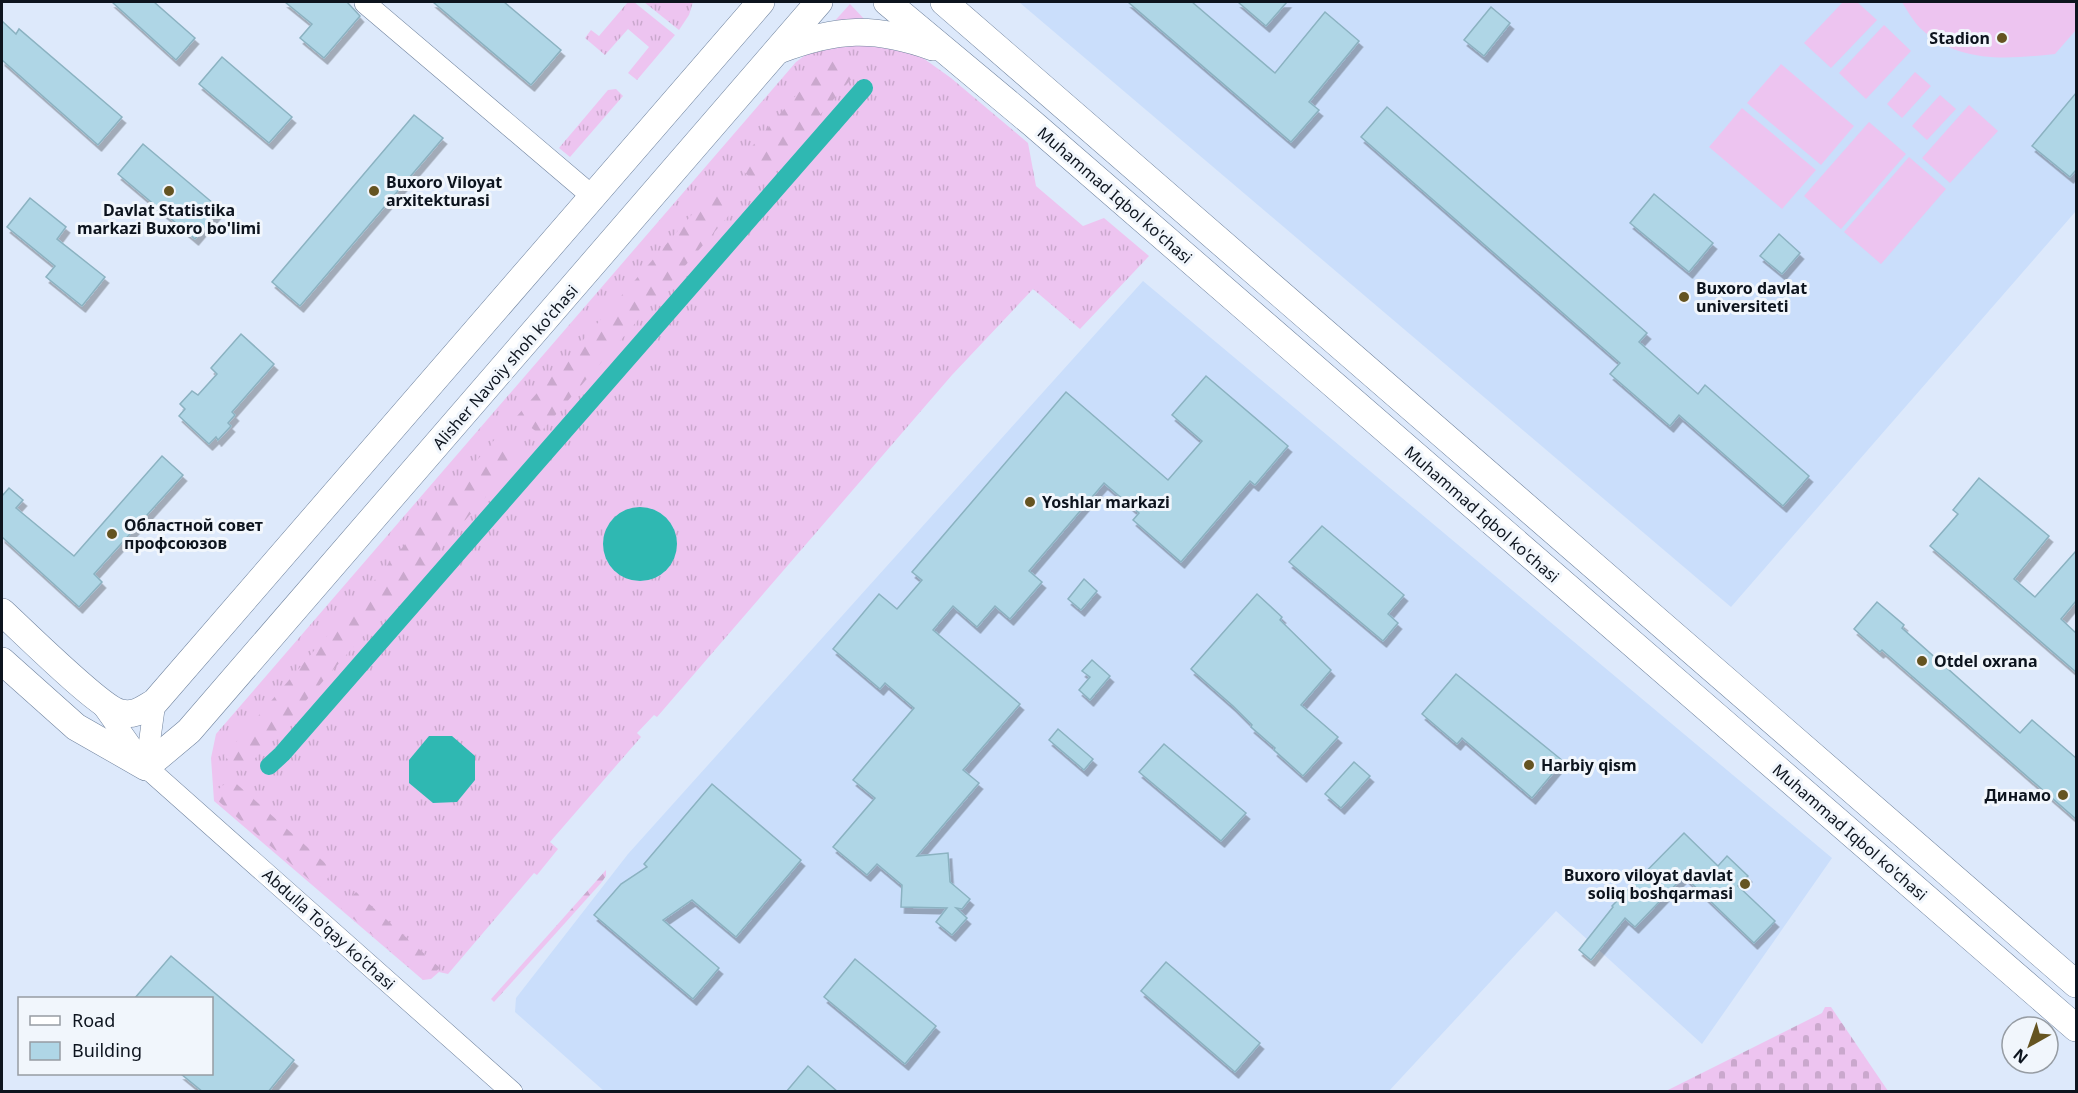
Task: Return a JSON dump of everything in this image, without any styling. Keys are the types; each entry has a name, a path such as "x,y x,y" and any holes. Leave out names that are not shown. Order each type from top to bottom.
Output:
{"main road":[{"name":"Alisher Navoiy shoh ko'chasi","path":"151,772 819,2"},
{"name":"Muhammad Iqbol ko'chasi","path":"887,2 1032,123 2076,1028"},
{"name":"Muhammad Iqbol ko'chasi","path":"952,6 2076,984"},
{"path":"2,612 100,701 119,713 135,714 155,702 592,196 751,7"},
{"path":"778,50 821,35 866,31 888,33 944,51"},
{"path":"2,661 76,727 151,772"}],"street":[{"path":"365,3 592,196"},
{"name":"Abdulla To'qay ko'chasi","path":"100,701 151,772 512,1092"},
{"path":"151,772 155,702"}],"shaded area":[{"name":"Buxoro davlat universiteti","path":"1019,2 2076,2 2076,211 1731,607"},
{"path":"1143,281 1832,858 1702,1044 1556,911 1389,1091 604,1091 515,1012 516,998 628,854"},
{"path":"640,507 661,513 671,523 677,544 671,565 661,575 640,581 619,575 609,565 603,544 609,523 619,513"},
{"path":"429,736 452,736 475,756 475,780 457,802 433,803 409,783 409,760"}],"green space":[{"path":"628,2 634,2 675,35 637,80 628,73 649,47 628,29 605,55 585,38 591,30 599,36"},
{"path":"644,2 693,2 689,15 679,30"},
{"path":"1843,2 1857,2 1877,20 1831,68 1804,43"},
{"name":"Stadion","path":"1902,2 2076,2 2076,30 2055,54 2019,57 1984,56 1951,48 1935,40 1917,25"},
{"path":"850,4 867,22 832,24"},
{"path":"1884,25 1911,51 1866,99 1839,73"},
{"path":"856,43 916,53 951,78 1028,143 1036,186 1083,226 1104,218 1149,256 1080,329 1033,289 952,375 657,717 654,715 637,733 641,737 550,842 558,849 537,875 534,873 448,974 439,972 431,979 423,980 214,801 211,758 216,734 796,62 811,51"},
{"path":"840,53 860,69 759,185 736,165 830,56"},
{"path":"1781,64 1854,126 1821,165 1747,103"},
{"path":"1915,72 1931,86 1902,118 1887,104"},
{"path":"616,89 623,96 570,157 559,148 608,90"},
{"path":"1940,95 1956,109 1927,140 1912,126"},
{"path":"1969,105 1998,131 1950,183 1922,158"},
{"path":"1742,108 1816,170 1782,209 1709,147"},
{"path":"1869,122 1906,154 1841,229 1804,196"},
{"path":"1909,157 1946,189 1881,264 1844,232"},
{"path":"715,188 737,206 539,434 517,416"},
{"path":"496,438 520,458 243,772 224,756"},
{"path":"231,779 334,871 319,888 217,800 216,791"},
{"path":"606,870 606,876 601,883 494,1002 491,999"},
{"path":"356,892 440,968 427,978 421,977 341,908"},
{"path":"1825,1007 1831,1007 1888,1091 1666,1091 1822,1013"}],"building":[{"path":"112,2 154,2 195,38 176,60"},
{"path":"285,2 347,2 360,16 324,58 300,38 312,24"},
{"path":"433,2 504,2 561,50 531,85"},
{"path":"1128,2 1192,2 1275,73 1325,12 1359,41 1309,102 1319,110 1291,142"},
{"path":"1238,2 1287,2 1266,26"},
{"path":"1491,7 1510,23 1484,56 1464,40"},
{"path":"2,21 16,34 19,29 122,117 98,145 2,60"},
{"path":"222,57 292,117 269,143 199,84"},
{"path":"2076,93 2076,170 2070,177 2032,146"},
{"path":"1387,107 1647,333 1639,342 1698,394 1705,385 1809,476 1783,506 1679,415 1670,426 1610,374 1620,363 1361,137"},
{"name":"Buxoro Viloyat arxitekturasi","path":"414,115 443,138 300,306 272,282"},
{"name":"Davlat Statistika markazi Buxoro bo'limi","path":"143,144 220,209 195,239 118,174"},
{"path":"1654,194 1713,243 1689,272 1630,223"},
{"path":"30,198 66,227 57,239 105,277 82,306 46,277 55,266 7,227"},
{"path":"1779,234 1800,253 1782,274 1760,256"},
{"path":"241,334 274,364 232,412 235,415 228,423 231,426 218,440 216,437 209,444 179,416 185,409 180,404 192,391 198,395 217,374 211,368"},
{"path":"1206,376 1288,446 1255,485 1250,481 1181,562 1133,520 1139,513 1104,483 1029,571 1042,582 1010,619 995,606 977,627 953,606 933,630 1020,704 963,770 979,783 917,856 948,853 950,882 970,899 962,909 956,908 967,918 952,935 936,922 947,908 901,907 902,885 877,864 867,875 833,847 875,798 853,780 914,708 885,683 880,689 833,649 879,594 897,609 922,580 912,572 1066,392 1168,480 1202,441 1172,415"},
{"name":"Областной совет профсоюзов","path":"162,456 183,475 94,574 102,582 79,607 2,537 2,496 9,488 23,500 16,508 74,556"},
{"path":"1979,478 2049,536 2014,579 2035,597 2076,551 2076,601 2061,619 2076,633 2076,672 1930,546 1958,514 1953,510"},
{"path":"1322,526 1404,595 1388,614 1398,623 1383,641 1289,562"},
{"path":"1084,579 1097,591 1081,610 1068,599"},
{"path":"1257,594 1282,617 1280,620 1331,670 1301,705 1338,737 1303,776 1251,727 1252,725 1233,706 1191,669"},
{"path":"1877,602 1904,625 1902,628 2020,733 2032,720 2076,758 2076,819 1882,650 1880,652 1854,629"},
{"path":"1092,660 1110,676 1090,700 1079,690 1090,677 1082,671"},
{"path":"1456,674 1563,761 1532,798 1462,738 1457,744 1422,714"},
{"path":"1058,729 1093,759 1084,770 1049,740"},
{"path":"1164,744 1246,813 1221,841 1139,772"},
{"path":"1354,762 1370,776 1341,808 1325,794"},
{"path":"712,784 801,860 736,937 692,900 663,920 719,968 693,999 594,915 621,884 647,867 644,864"},
{"path":"1684,833 1718,866 1727,856 1748,876 1738,886 1775,921 1754,943 1684,876 1635,927 1625,918 1591,960 1579,950 1612,906"},
{"path":"171,956 294,1060 268,1092 203,1092 182,1075 213,1075 213,997 136,997"},
{"path":"855,959 936,1026 905,1064 824,997"},
{"path":"1166,962 1260,1043 1235,1072 1141,991"},
{"path":"808,1066 838,1092 786,1092"}],"waterway":[{"path":"269,766 282,754 864,88"}],"place":[{"name":"Stadion","path":"2002,38"},
{"name":"Davlat Statistika markazi Buxoro bo'limi","path":"169,191"},
{"name":"Buxoro Viloyat arxitekturasi","path":"374,191"},
{"name":"Buxoro davlat universiteti","path":"1684,297"},
{"name":"Yoshlar markazi","path":"1030,502"},
{"name":"Областной совет профсоюзов","path":"112,534"},
{"name":"Otdel oxrana","path":"1922,661"},
{"name":"Harbiy qism","path":"1529,765"},
{"name":"Динамо","path":"2063,795"},
{"name":"Buxoro viloyat davlat soliq boshqarmasi","path":"1745,884"}]}
